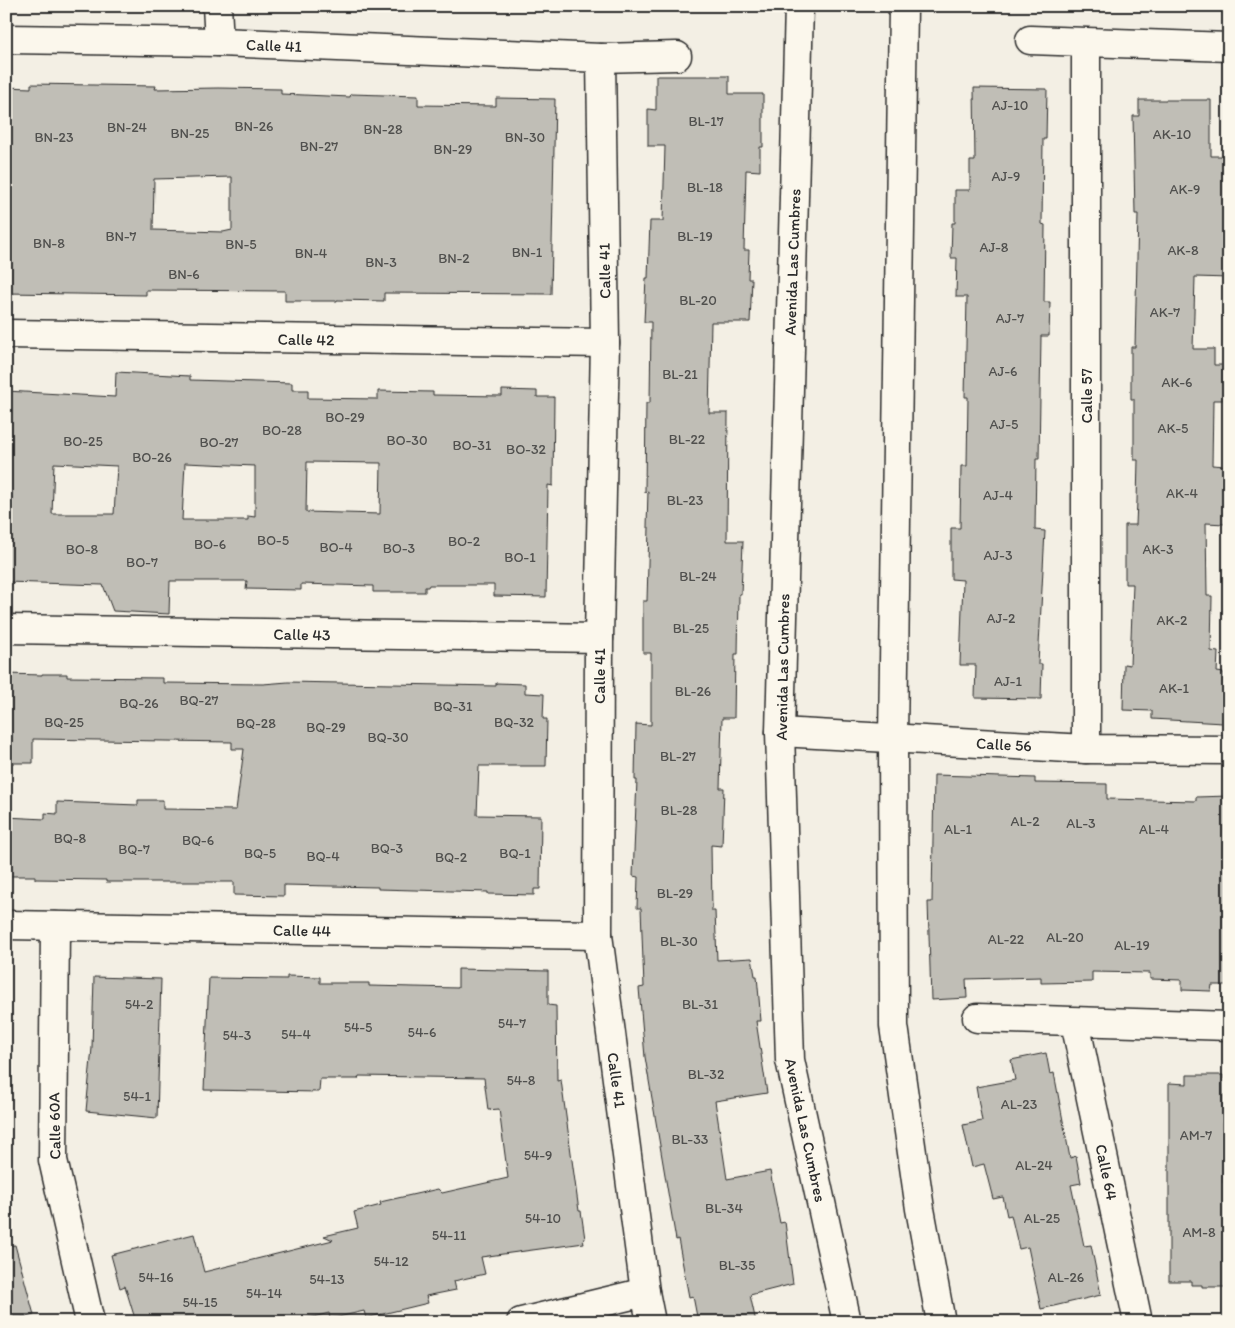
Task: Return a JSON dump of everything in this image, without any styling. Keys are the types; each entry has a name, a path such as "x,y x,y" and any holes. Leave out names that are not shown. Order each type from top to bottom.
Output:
{"street":[{"path":"217,6 219,42"},
{"name":"Avenida Las Cumbres","path":"799,6 780,732 790,1060 847,1322"},
{"path":"902,6 893,738 894,1026 920,1209 941,1322"},
{"name":"Calle 41","path":"6,39 219,42 602,58 677,56"},
{"path":"1030,40 1229,47"},
{"name":"Calle 57","path":"1086,43 1086,748"},
{"name":"Calle 41","path":"602,58 605,344 599,638 598,935 650,1322"},
{"name":"Calle 42","path":"6,334 605,344"},
{"name":"Calle 43","path":"6,629 599,638"},
{"name":"Calle 56","path":"780,732 1086,748 1229,750"},
{"name":"Calle 44","path":"6,925 598,935"},
{"name":"Calle 60A","path":"55,926 53,1160 90,1322"},
{"path":"976,1018 1229,1026"},
{"name":"Calle 64","path":"1076,1022 1138,1322"},
{"path":"521,1322 645,1292"}],"building":[{"path":"656,76 729,76 729,94 763,94 763,147 760,147 760,171 746,170 744,250 749,250 748,279 752,279 750,322 711,322 709,413 728,413 727,541 743,541 741,594 739,594 738,654 735,654 734,718 722,718 720,788 724,788 722,846 711,845 712,911 715,911 717,960 752,958 755,976 757,976 761,1021 756,1021 767,1093 715,1101 727,1179 770,1171 780,1223 785,1222 793,1284 750,1295 756,1322 698,1322 693,1296 689,1297 678,1239 676,1240 645,1057 639,988 644,987 641,908 637,908 638,877 633,876 637,780 635,780 636,724 651,725 651,653 643,653 643,601 647,601 649,527 647,527 648,491 645,492 646,403 650,403 651,322 644,322 650,221 663,221 665,146 648,146 648,109 656,110"},
{"path":"31,84 156,86 155,89 281,89 281,94 350,97 351,94 418,96 418,105 496,106 496,98 555,99 551,294 384,293 384,301 285,301 285,291 146,290 146,295 6,293 6,87 31,88","holes":["232,177 232,230 223,232 153,230 154,179"]},
{"path":"974,88 1047,89 1046,139 1043,139 1042,224 1045,225 1044,302 1050,302 1049,336 1041,336 1039,459 1036,459 1035,530 1045,531 1038,664 1042,664 1041,699 975,698 976,665 960,665 963,580 951,579 951,528 960,528 961,466 967,466 968,397 965,397 967,297 956,297 957,258 951,258 952,223 955,223 955,190 970,190 970,161 975,161"},
{"path":"1139,100 1211,100 1211,156 1229,156 1229,278 1195,277 1193,349 1214,349 1214,365 1223,365 1223,400 1213,400 1212,465 1226,466 1225,524 1206,523 1207,596 1212,596 1211,651 1218,652 1217,672 1224,673 1223,723 1152,719 1152,711 1123,710 1124,664 1130,665 1133,584 1125,584 1125,525 1136,525 1137,501 1138,460 1134,460 1134,399 1131,399 1131,347 1135,347 1138,214 1135,214 1133,116 1139,116"},
{"path":"116,372 190,376 190,380 292,383 292,390 308,390 308,398 378,399 378,391 433,392 433,395 502,396 502,390 537,391 537,397 554,397 553,486 548,485 546,597 494,596 494,585 429,585 425,587 425,592 373,592 373,586 301,584 301,590 246,589 247,581 170,581 169,614 113,611 103,585 6,582 6,391 115,397","holes":["307,462 381,463 380,514 306,512","54,463 117,466 114,514 52,514","185,463 255,466 255,517 248,516 248,520 182,520"]},
{"path":"6,674 67,674 67,677 163,678 163,683 263,684 288,682 496,686 496,683 525,684 525,693 544,694 543,719 547,719 546,766 479,766 477,815 541,816 540,889 534,889 534,895 378,889 378,887 284,885 284,896 234,895 234,882 106,882 106,880 35,879 35,876 6,876 6,817 45,819 45,813 57,814 57,802 138,805 138,800 163,800 163,809 236,810 244,749 232,749 232,742 33,739 33,763 6,763"},
{"path":"934,775 1035,778 1035,783 1107,784 1107,799 1196,801 1196,797 1229,796 1229,985 1212,985 1211,991 1182,990 1182,980 1150,979 1150,973 1092,972 1092,982 1041,983 1041,977 966,979 967,998 931,1000 928,902 932,902"},
{"path":"458,969 548,971 548,1005 556,1006 557,1081 561,1080 579,1211 581,1211 585,1239 583,1239 584,1243 481,1257 485,1274 454,1281 456,1290 426,1296 428,1303 366,1318 364,1311 330,1319 329,1313 294,1322 136,1322 125,1286 120,1288 111,1255 194,1234 204,1272 333,1240 324,1236 358,1228 354,1212 381,1205 380,1202 438,1189 442,1193 508,1178 499,1109 488,1110 484,1078 359,1076 358,1079 320,1079 319,1092 204,1090 209,978 287,979 287,976 320,977 320,983 369,983 369,986 458,988"},
{"path":"94,977 161,979 157,1118 86,1111 92,1048"},
{"path":"1046,1053 1050,1074 1054,1073 1070,1158 1076,1156 1081,1183 1071,1185 1084,1246 1091,1245 1101,1295 1041,1309 1028,1247 1019,1249 1011,1215 1007,1216 1003,1197 993,1199 984,1164 972,1167 963,1125 982,1121 976,1087 1015,1080 1011,1060"},
{"path":"1187,1075 1223,1075 1223,1183 1229,1183 1229,1287 1202,1287 1202,1285 1191,1285 1191,1281 1169,1281 1169,1083 1187,1084"},
{"path":"15,1245 34,1315 6,1322 6,1246"}]}
